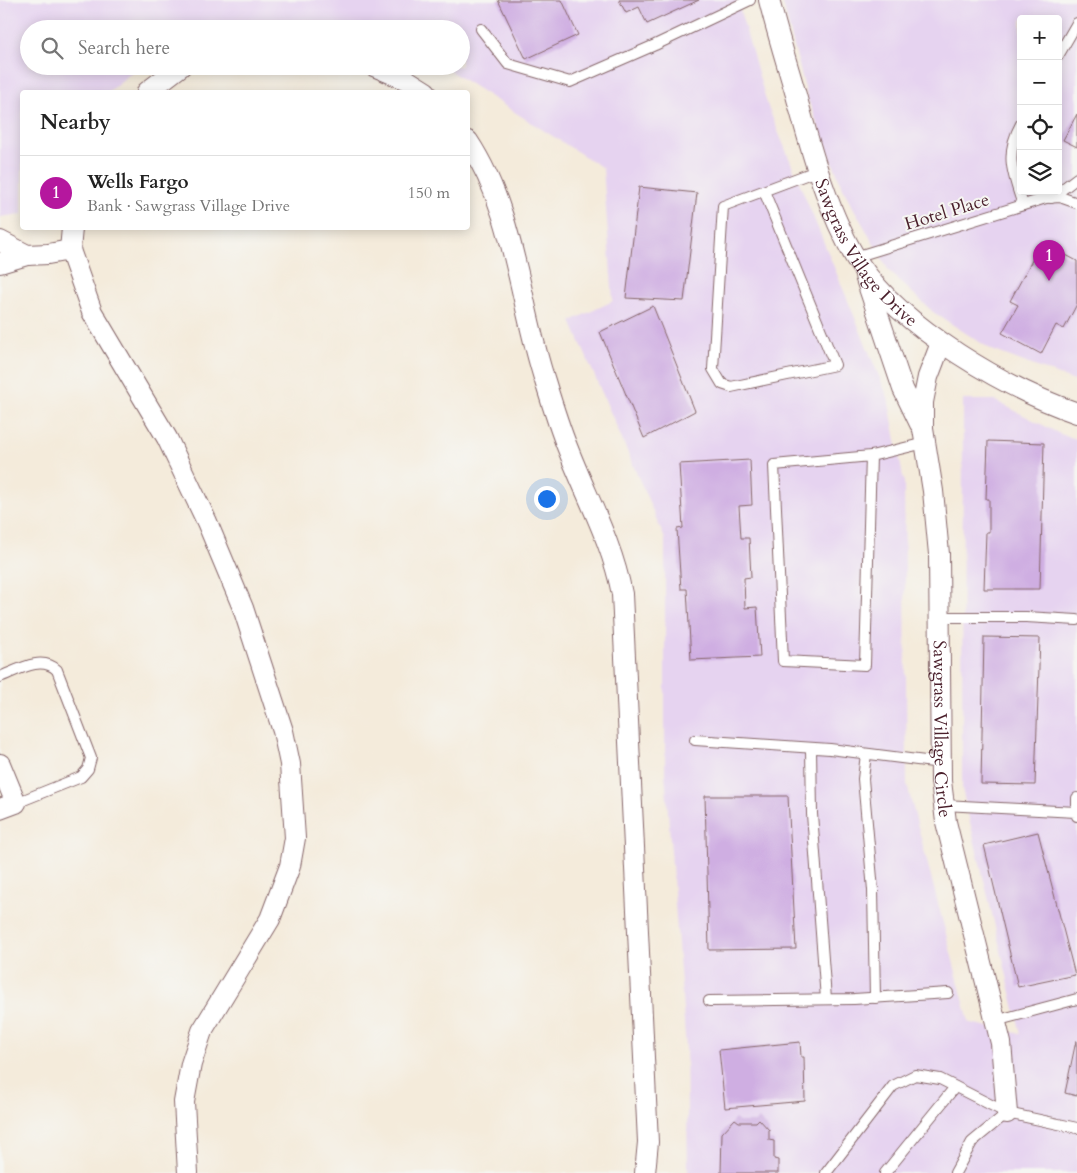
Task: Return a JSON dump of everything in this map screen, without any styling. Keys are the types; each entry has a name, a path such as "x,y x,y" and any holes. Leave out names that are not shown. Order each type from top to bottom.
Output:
{"street":[{"name":"Sawgrass Village Drive","path":"769,0 826,193 858,262 896,306 941,343 996,376 1076,410"},
{"path":"150,90 169,75"},
{"path":"395,75 423,90"},
{"path":"470,145 482,166 514,254 544,378 568,448 616,562 622,594 648,1142 646,1173"},
{"path":"72,230 70,250 92,312 167,438 243,608 283,731 290,764 295,838 290,866 270,919 202,1031 191,1064 184,1102 188,1173"},
{"path":"0,241 27,254"},
{"path":"0,263 27,254 48,254 70,250"},
{"path":"858,262 903,389 924,436"},
{"name":"Sawgrass Village Circle","path":"941,343 928,377 923,402 924,436 936,518 940,618 941,763 944,805 946,822 1001,1043 1007,1112"},
{"path":"0,764 8,806"}],"lane":[{"path":"481,28 508,64 570,82 750,0"},
{"path":"1062,49 1077,23"},
{"path":"1017,131 1014,137 1010,160 1023,205"},
{"path":"764,191 835,365 731,387 722,384 713,369 723,206 819,170"},
{"path":"1051,198 1077,178"},
{"name":"Hotel Place","path":"858,262 1023,205 1060,197 1077,203"},
{"path":"871,456 865,665 783,661 774,465 871,456 924,436"},
{"path":"940,618 1026,617 1077,620"},
{"path":"0,677 40,662 51,664 57,670 91,758 88,769 81,777 8,806"},
{"path":"695,740 811,748 941,763"},
{"path":"811,748 812,814 826,999"},
{"path":"866,754 863,779 873,890 875,998"},
{"path":"944,805 1077,813 1077,798"},
{"path":"709,1001 875,998 948,993"},
{"path":"994,1021 1077,999"},
{"path":"826,1173 893,1086 915,1075 940,1079 1007,1112 1077,1128"},
{"path":"885,1173 955,1087"},
{"path":"955,1173 972,1142 1007,1112"}],"shaded area":[{"path":"0,0 737,0 768,107 888,398 904,482 907,785 969,1022 966,1022 1021,1034 962,789 963,400 994,400 1060,434 1077,439 1077,1173 688,1173 686,1048 665,773 665,539 571,321 613,301 603,168 456,75 470,75 470,20 20,20 20,75 128,75 110,90 20,90 20,214 0,217"},
{"path":"782,0 1077,0 1077,382 992,350 933,312 889,271 844,191 808,100"}],"building":[{"path":"498,0 562,0 578,35 526,59"},
{"path":"619,0 699,0 647,24 639,7 626,13"},
{"path":"1077,114 1077,147 1063,140"},
{"path":"639,187 697,193 684,301 626,298"},
{"path":"1042,242 1077,261 1077,304 1064,329 1056,325 1041,354 1002,333 1018,305 1010,301"},
{"path":"653,306 695,411 644,438 600,332"},
{"path":"988,441 1044,443 1040,589 984,589 986,532 989,532 989,499 986,499"},
{"path":"750,460 752,505 739,506 741,538 749,538 751,577 744,578 745,608 757,607 760,657 691,660 687,589 681,589 677,529 683,528 679,464"},
{"path":"984,637 1040,638 1035,785 981,784"},
{"path":"705,796 788,796 796,949 709,950"},
{"path":"1038,832 1075,975 1018,987 984,845"},
{"path":"1077,1041 1077,1096 1065,1093"},
{"path":"800,1042 801,1057 804,1057 805,1101 725,1108 719,1050"},
{"path":"735,1119 739,1122 756,1122 759,1119 769,1130 769,1140 774,1141 774,1159 778,1160 778,1173 721,1173 722,1133"}],"place":[{"name":"Wells Fargo","path":"1049,281"}]}
